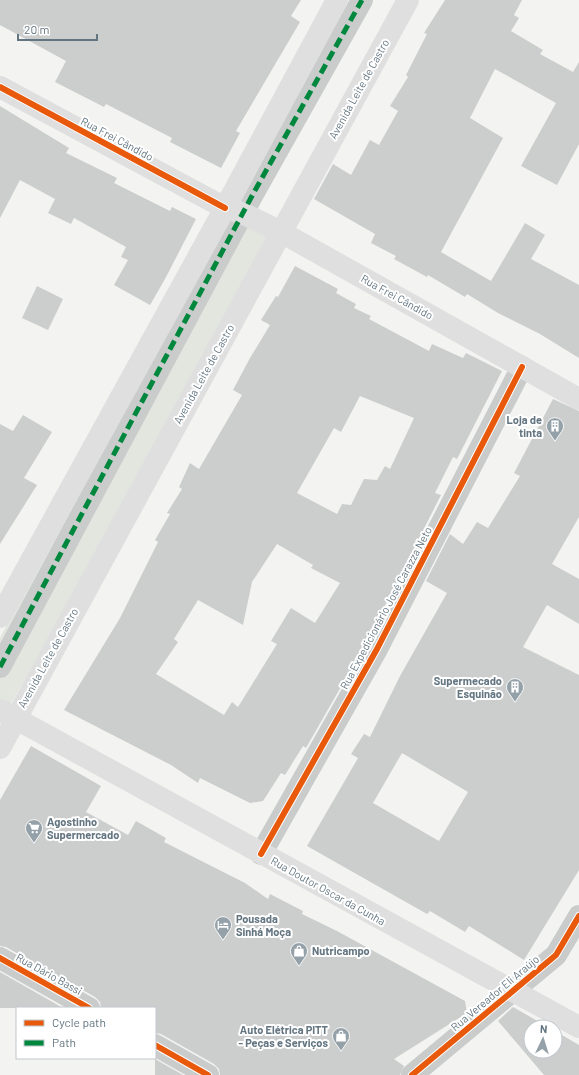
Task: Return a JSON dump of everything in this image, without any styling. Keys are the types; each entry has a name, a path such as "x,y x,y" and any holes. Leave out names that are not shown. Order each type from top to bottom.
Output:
{"main road":[{"path":"0,617 234,211 337,0"},
{"name":"Avenida Leite de Castro","path":"0,748 8,714 281,232 408,0"},
{"name":"Rua Frei Cândido","path":"0,87 234,211 281,232 579,400"},
{"name":"Rua Doutor Oscar da Cunha","path":"8,714 579,1027"}],"street":[{"path":"0,667 234,211 362,0"},
{"name":"Rua Expedicionário José Carazza Neto","path":"261,854 377,649 522,367"},
{"name":"Rua Vereador Eli Araújo","path":"412,1075 556,955 579,916"},
{"name":"Rua Dário Bassi","path":"0,958 87,1007"},
{"path":"156,1046 208,1075"}],"shaded area":[{"path":"225,208 281,232 9,707 0,704 0,638"}],"building":[{"path":"0,0 301,0 291,16 300,22 236,131 240,133 221,168 170,142 172,138 106,104 104,107 55,82 66,61 0,25"},
{"path":"445,0 522,0 514,15 519,18 511,31 543,50 540,54 573,72 579,62 579,144 557,185 521,166 556,103 495,69 470,118 503,138 441,252 491,281 525,223 545,235 531,259 579,285 579,358 540,334 498,313 467,294 465,297 428,275 427,277 394,259 396,256 371,243 375,234 314,199 333,164 351,175 370,140 379,145 398,111 390,106 408,77 406,75 427,34 424,33"},
{"path":"0,106 69,148 66,153 117,178 114,183 170,211 172,207 196,219 150,305 114,285 128,260 121,257 126,247 74,218 71,224 48,213 55,199 20,180 0,218"},
{"path":"295,266 338,289 336,293 356,304 354,308 371,316 369,319 429,351 432,344 463,358 466,353 502,371 457,459 453,457 435,493 441,495 366,643 306,748 303,746 285,775 281,773 263,801 250,803 200,778 198,783 171,765 64,710 120,618 158,542 155,540 170,514 167,513 182,489 179,487 190,463 199,469 242,395 233,390 270,325 261,320 276,296 278,297","holes":["360,396 414,418 390,469 385,466 377,480 364,479 351,505 342,504 337,514 297,493 334,428 341,432","277,544 313,565 311,568 340,583 315,623 291,608 271,641 277,644 238,707 232,702 224,715 156,674 178,642 174,639 198,600 243,625 252,582"]},
{"path":"37,286 63,299 48,330 22,318"},
{"path":"553,399 579,411 579,517 552,564 579,579 579,624 547,605 523,647 579,675 579,870 524,960 469,926 465,932 430,911 427,914 307,846 358,758 351,754 364,734 370,737 400,676 447,593 426,581 450,534 463,544 477,522 488,528 520,476 514,473","holes":["402,753 468,792 439,841 373,803"]},
{"path":"23,415 52,432 24,478 37,485 0,544 0,424 13,431"},
{"path":"31,746 101,786 86,812 128,835 136,821 166,838 164,842 245,883 268,899 270,894 303,911 302,914 337,931 465,1001 467,1013 394,1059 404,1066 400,1075 220,1075 219,1069 214,1064 161,1034 156,1033 156,1007 101,1007 100,1002 95,997 6,947 0,946 0,800"},
{"path":"0,972 61,1007 16,1007 0,1008"},
{"path":"513,1007 534,1019 523,1019 523,1050 498,1021"},
{"path":"563,1036 579,1045 579,1075 544,1075 530,1059 563,1059"},
{"path":"155,1059 183,1075 155,1075"}],"marked path":[{"path":"0,667 253,194 362,0"}],"cycle path":[{"path":"0,87 225,208"},
{"path":"261,854 377,649 522,367"},
{"path":"412,1075 556,955 579,916"},
{"path":"0,958 87,1007"},
{"path":"156,1046 208,1075"}],"place":[{"name":"Loja de tinta","path":"555,441"},
{"name":"Supermecado Esquinão","path":"515,702"},
{"name":"Agostinho Supermercado","path":"34,843"},
{"name":"Pousada Sinhá Moça","path":"223,940"},
{"name":"Nutricampo","path":"299,966"},
{"name":"Auto Elétrica PITT - Peças e Serviços","path":"341,1051"}]}
